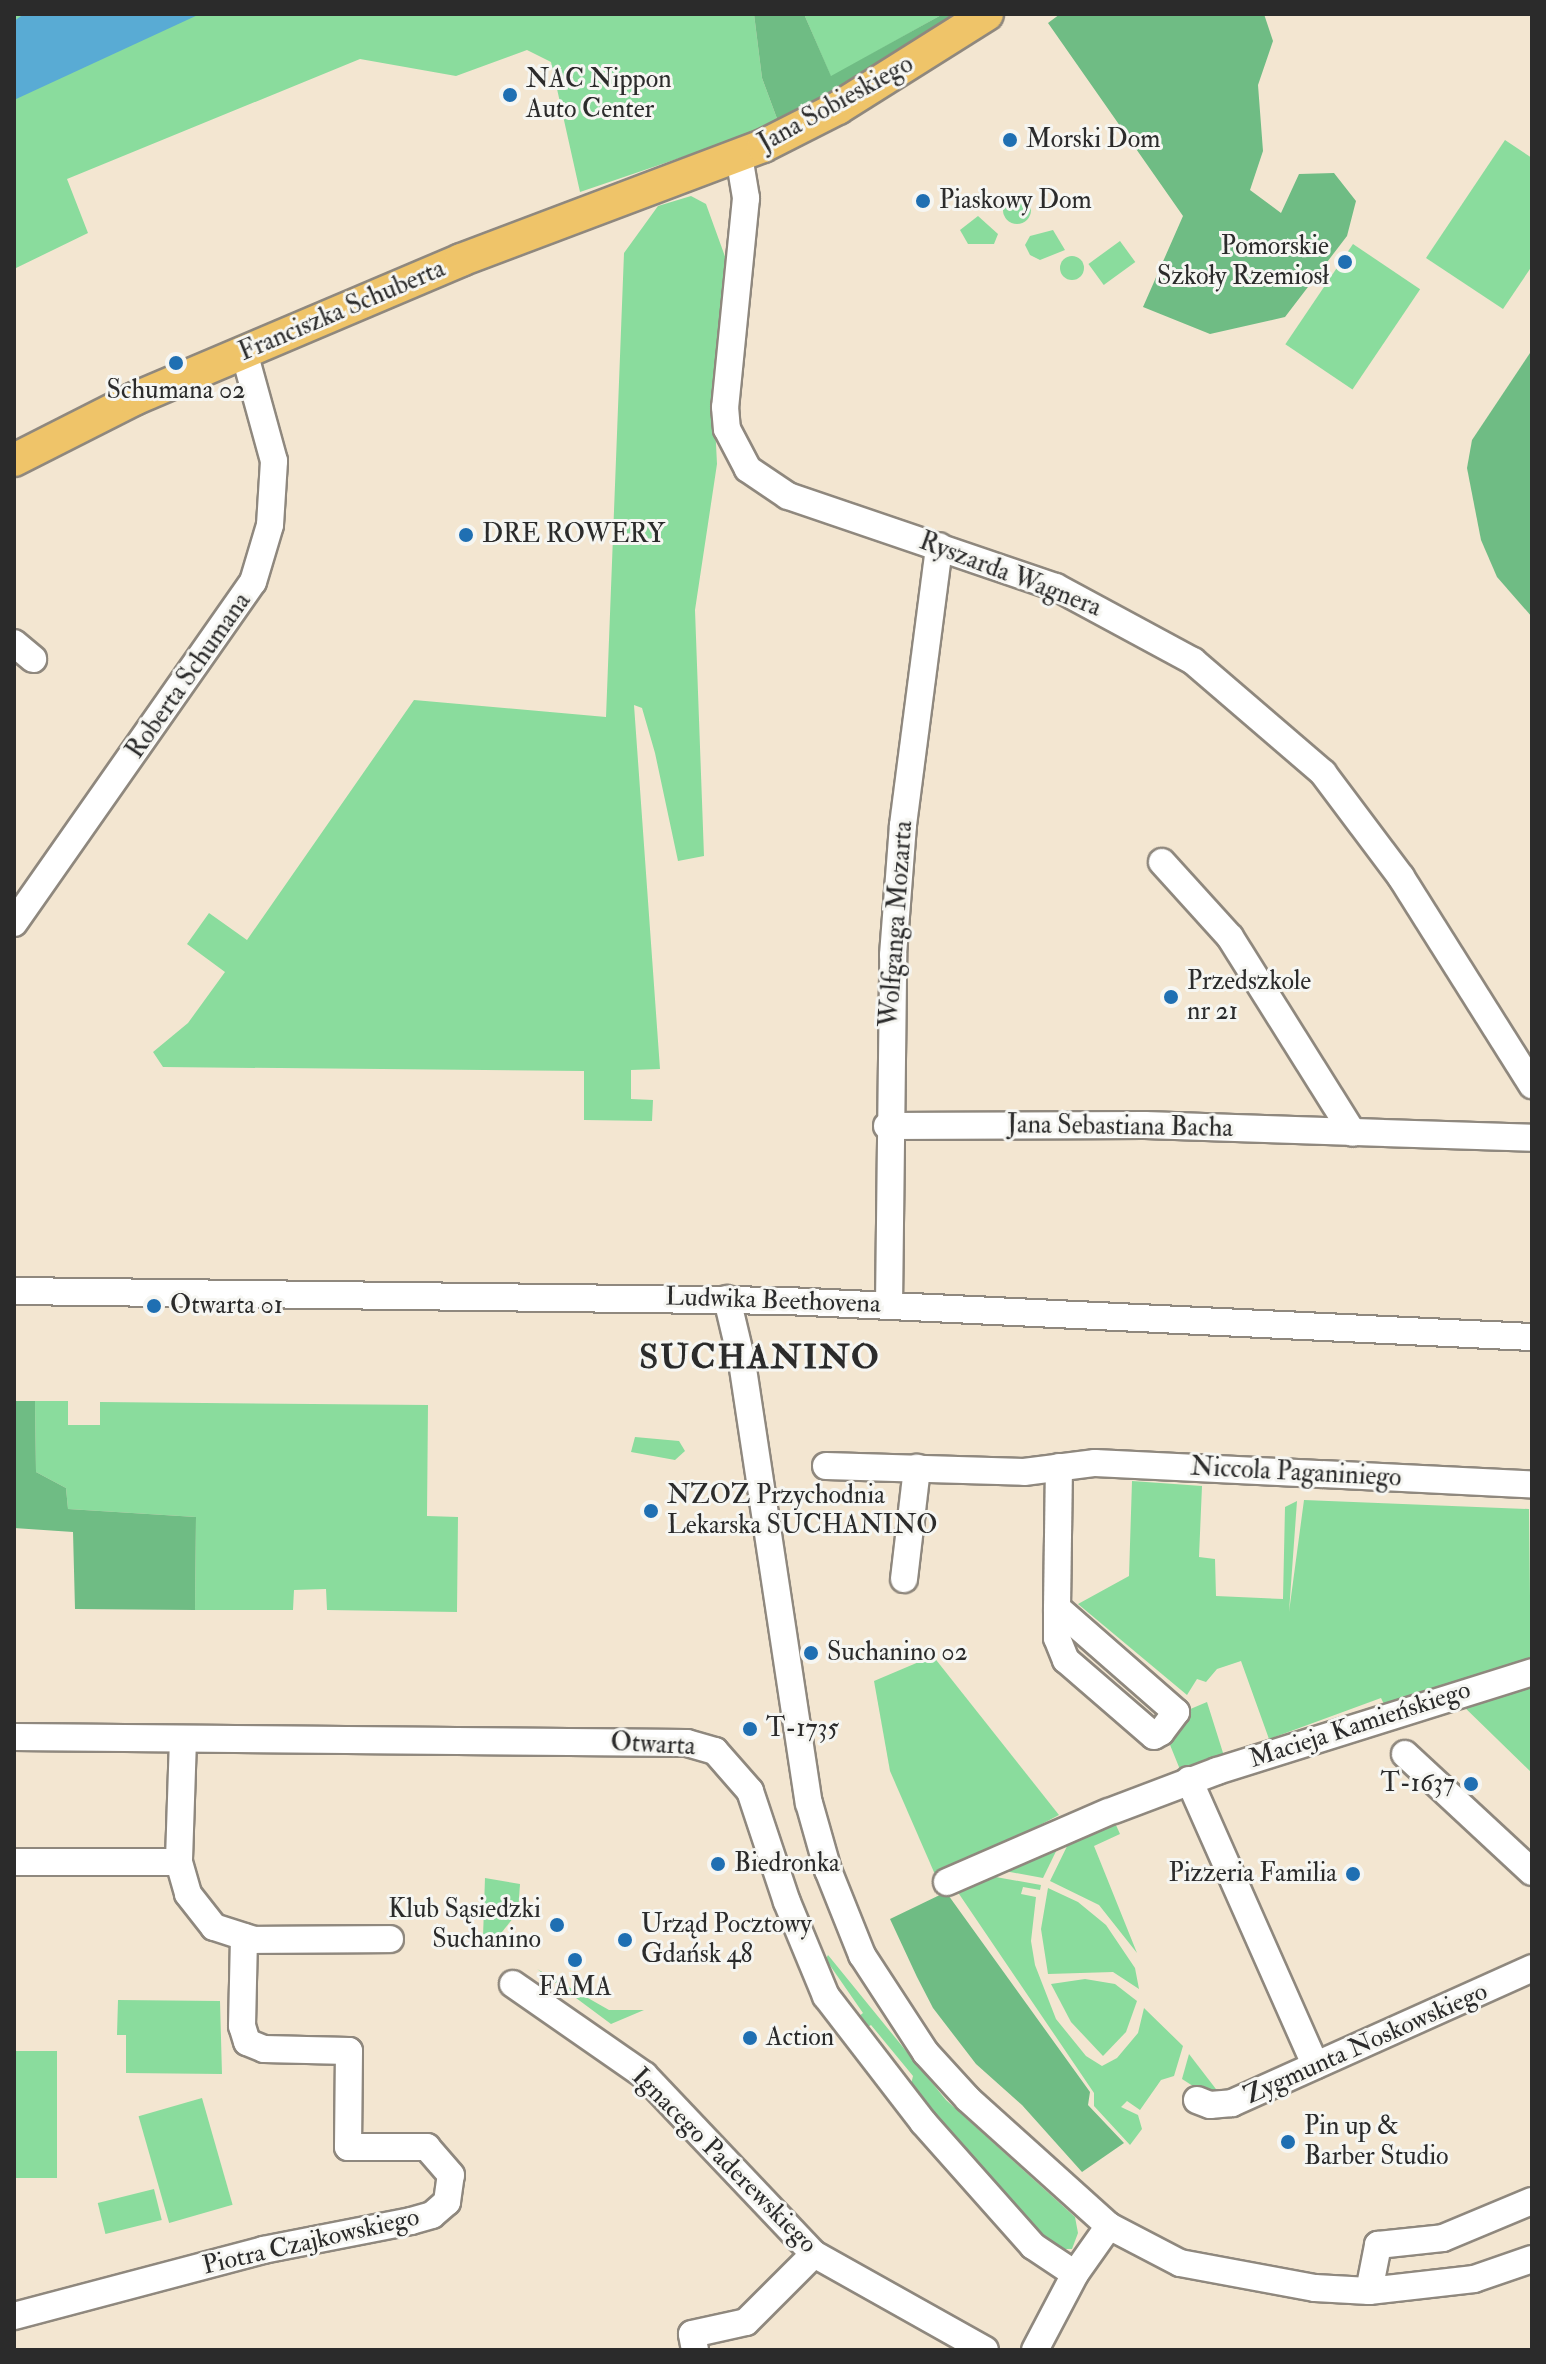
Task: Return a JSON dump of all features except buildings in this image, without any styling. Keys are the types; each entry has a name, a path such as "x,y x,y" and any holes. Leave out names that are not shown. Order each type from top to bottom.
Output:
{"main road":[{"name":"Jana Sobieskiego","path":"678,179 739,156 838,108 987,14"},
{"name":"Franciszka Schuberta","path":"14,460 134,399 461,260 678,179"}],"street":[{"name":"Ryszarda Wagnera","path":"739,156 746,198 725,407 737,454 762,482 788,496 1056,587 1118,617 1193,661 1323,773 1364,825 1532,1085"},
{"name":"Roberta Schumana","path":"14,923 253,582 270,525 274,461 244,352"},
{"name":"Wolfganga Mozarta","path":"889,1305 887,1126 903,825 939,546"},
{"path":"1162,862 1230,937 1353,1133"},
{"name":"Jana Sebastiana Bacha","path":"887,1126 1145,1125 1532,1138"},
{"name":"Ludwika Beethovena","path":"14,1291 727,1299 1532,1337"},
{"path":"727,1299 742,1362 809,1803 828,1870 856,1941 891,2005 926,2053 977,2108 1109,2226 1140,2247 1205,2270 1369,2291 1474,2279 1532,2259"},
{"name":"Niccola Paganiniego","path":"826,1466 1024,1472 1095,1463 1532,1484"},
{"path":"1057,1608 1176,1712 1154,1736 1066,1660 1057,1638 1057,1608 1059,1467"},
{"path":"904,1579 917,1468"},
{"name":"Macieja Kamieńskiego","path":"947,1882 1189,1780 1532,1672"},
{"name":"Otwarta","path":"14,1737 704,1745 730,1763 756,1804 787,1902 826,1996 923,2122 1013,2223 1053,2262 1075,2274"},
{"path":"183,1739 179,1862 199,1912 214,1927 244,1937 284,1942 390,1939"},
{"name":"Macieja Kamieńskiego","path":"1405,1754 1531,1869"},
{"path":"1189,1780 1315,2065"},
{"path":"14,1862 179,1862"},
{"name":"Piotra Czajkowskiego","path":"14,2316 263,2250 411,2221 432,2215 447,2202 451,2175 427,2147 348,2147 349,2051 264,2049 247,2042 242,2026 244,1937"},
{"name":"Zygmunta Noskowskiego","path":"1197,2100 1210,2105 1232,2103 1532,1968"},
{"name":"Ignacego Paderewskiego","path":"513,1984 644,2075 814,2254 985,2350"},
{"path":"1369,2291 1378,2245 1443,2238 1532,2201"},
{"path":"1035,2350 1075,2274 1109,2226"},
{"path":"695,2350 692,2334 746,2322 814,2254"}],"green space":[{"path":"14,14 754,14 762,78 779,124 580,192 551,62 527,50 456,76 360,59 67,179 88,233 14,269"},
{"path":"754,14 804,14 831,76 943,14 968,14 779,124 762,78"},
{"path":"804,14 943,14 831,77"},
{"path":"1060,14 1264,14 1273,41 1258,85 1263,151 1250,190 1281,213 1299,174 1334,173 1356,201 1347,236 1285,317 1210,334 1143,307 1183,216 1048,23"},
{"path":"1505,140 1532,158 1532,266 1503,309 1426,258"},
{"path":"691,196 706,204 727,262 715,424 717,464 695,610 704,856 678,861 655,753 642,708 634,705 660,1069 631,1070 631,1099 653,1100 652,1121 584,1120 584,1071 163,1067 153,1052 188,1023 225,972 187,944 209,913 247,940 414,700 606,717 624,253 658,206"},
{"path":"1017,196 1027,200 1031,210 1027,220 1017,224 1007,220 1003,210 1007,200"},
{"path":"978,216 998,234 994,244 968,244 960,230"},
{"path":"1053,230 1065,250 1040,260 1030,255 1025,245 1030,236"},
{"path":"1120,241 1135,262 1104,285 1088,264"},
{"path":"1353,244 1420,289 1352,390 1285,344"},
{"path":"1072,256 1083,263 1084,268 1077,279 1072,280 1061,273 1060,268 1067,257"},
{"path":"1532,350 1532,617 1497,577 1481,540 1467,468 1472,440"},
{"path":"14,1401 35,1401 36,1472 66,1488 68,1509 196,1517 195,1610 75,1609 73,1532 14,1528"},
{"path":"35,1401 68,1401 68,1425 100,1425 100,1402 428,1405 427,1516 458,1517 457,1612 327,1610 326,1589 294,1590 293,1610 195,1610 196,1517 68,1509 66,1488 36,1472"},
{"path":"635,1437 679,1441 685,1451 675,1460 631,1452"},
{"path":"1132,1481 1202,1486 1199,1557 1215,1559 1216,1596 1283,1599 1285,1507 1297,1501 1289,1612 1304,1500 1529,1509 1532,1773 1458,1701 1392,1721 1381,1698 1269,1739 1241,1661 1217,1669 1206,1682 1197,1679 1187,1695 1078,1604 1129,1576"},
{"path":"933,1656 1059,1815 937,1879 890,1771 874,1681"},
{"path":"1207,1702 1224,1756 1181,1772 1166,1735 1188,1716 1188,1710"},
{"path":"1116,1825 1120,1834 1094,1846 1137,1953 1099,1905 1050,1881 1073,1834"},
{"path":"1062,1839 1043,1878 994,1869"},
{"path":"990,1876 1041,1885 1040,1890 1023,1887 1021,1894 1036,1897 1031,1941 1035,1965 1056,2019 1086,2056 1102,2066 1117,2058 1138,2033 1144,2008 1183,2046 1174,2076 1161,2080 1140,2110 1127,2101 1121,2107 1138,2115 1142,2129 1130,2145 1094,2106 1094,2093 955,1888"},
{"path":"485,1878 520,1884 518,1912 494,1942 483,1937"},
{"path":"1048,1888 1078,1902 1106,1925 1135,1968 1139,1989 1113,1972 1048,1974 1041,1929"},
{"path":"946,1892 1090,2092 1088,2105 1124,2143 1082,2172 1022,2105 976,2064 933,2008 917,1977 890,1919"},
{"path":"828,1955 946,2100 1075,2217 1078,2233 1072,2249 1053,2249 909,2092 913,2076 871,2025 860,2032 852,2022 863,2013 829,1964 820,1969"},
{"path":"537,1969 609,2010 644,2010 611,2024"},
{"path":"1085,1979 1115,1984 1137,2001 1126,2032 1103,2056 1071,2022 1051,1984"},
{"path":"118,2000 220,2001 222,2074 126,2073 126,2035 117,2035"},
{"path":"14,2051 57,2051 57,2178 14,2178"},
{"path":"1189,2054 1219,2093 1210,2097 1182,2079"},
{"path":"202,2098 233,2205 169,2223 139,2116"},
{"path":"154,2189 162,2220 105,2234 98,2203"}],"water":[{"path":"24,14 200,14 14,100 14,21"}],"place":[{"name":"NAC Nippon Auto Center","path":"510,95"},
{"name":"Morski Dom","path":"1010,140"},
{"name":"Piaskowy Dom","path":"923,201"},
{"name":"Pomorskie Szkoły Rzemiosł","path":"1345,262"},
{"name":"Schumana 02","path":"176,363"},
{"name":"DRE ROWERY","path":"466,535"},
{"name":"Przedszkole nr 21","path":"1171,997"},
{"name":"Otwarta 01","path":"154,1306"},
{"name":"NZOZ Przychodnia Lekarska SUCHANINO","path":"651,1511"},
{"name":"Suchanino 02","path":"811,1653"},
{"name":"T-1735","path":"750,1729"},
{"name":"T-1637","path":"1471,1784"},
{"name":"Biedronka","path":"718,1864"},
{"name":"Pizzeria Familia","path":"1353,1874"},
{"name":"Klub Sąsiedzki Suchanino","path":"557,1925"},
{"name":"Urząd Pocztowy Gdańsk 48","path":"625,1940"},
{"name":"FAMA","path":"575,1960"},
{"name":"Action","path":"750,2038"},
{"name":"Pin up & Barber Studio","path":"1288,2142"}],"district":[{"name":"SUCHANINO","path":"760,1358"}]}
